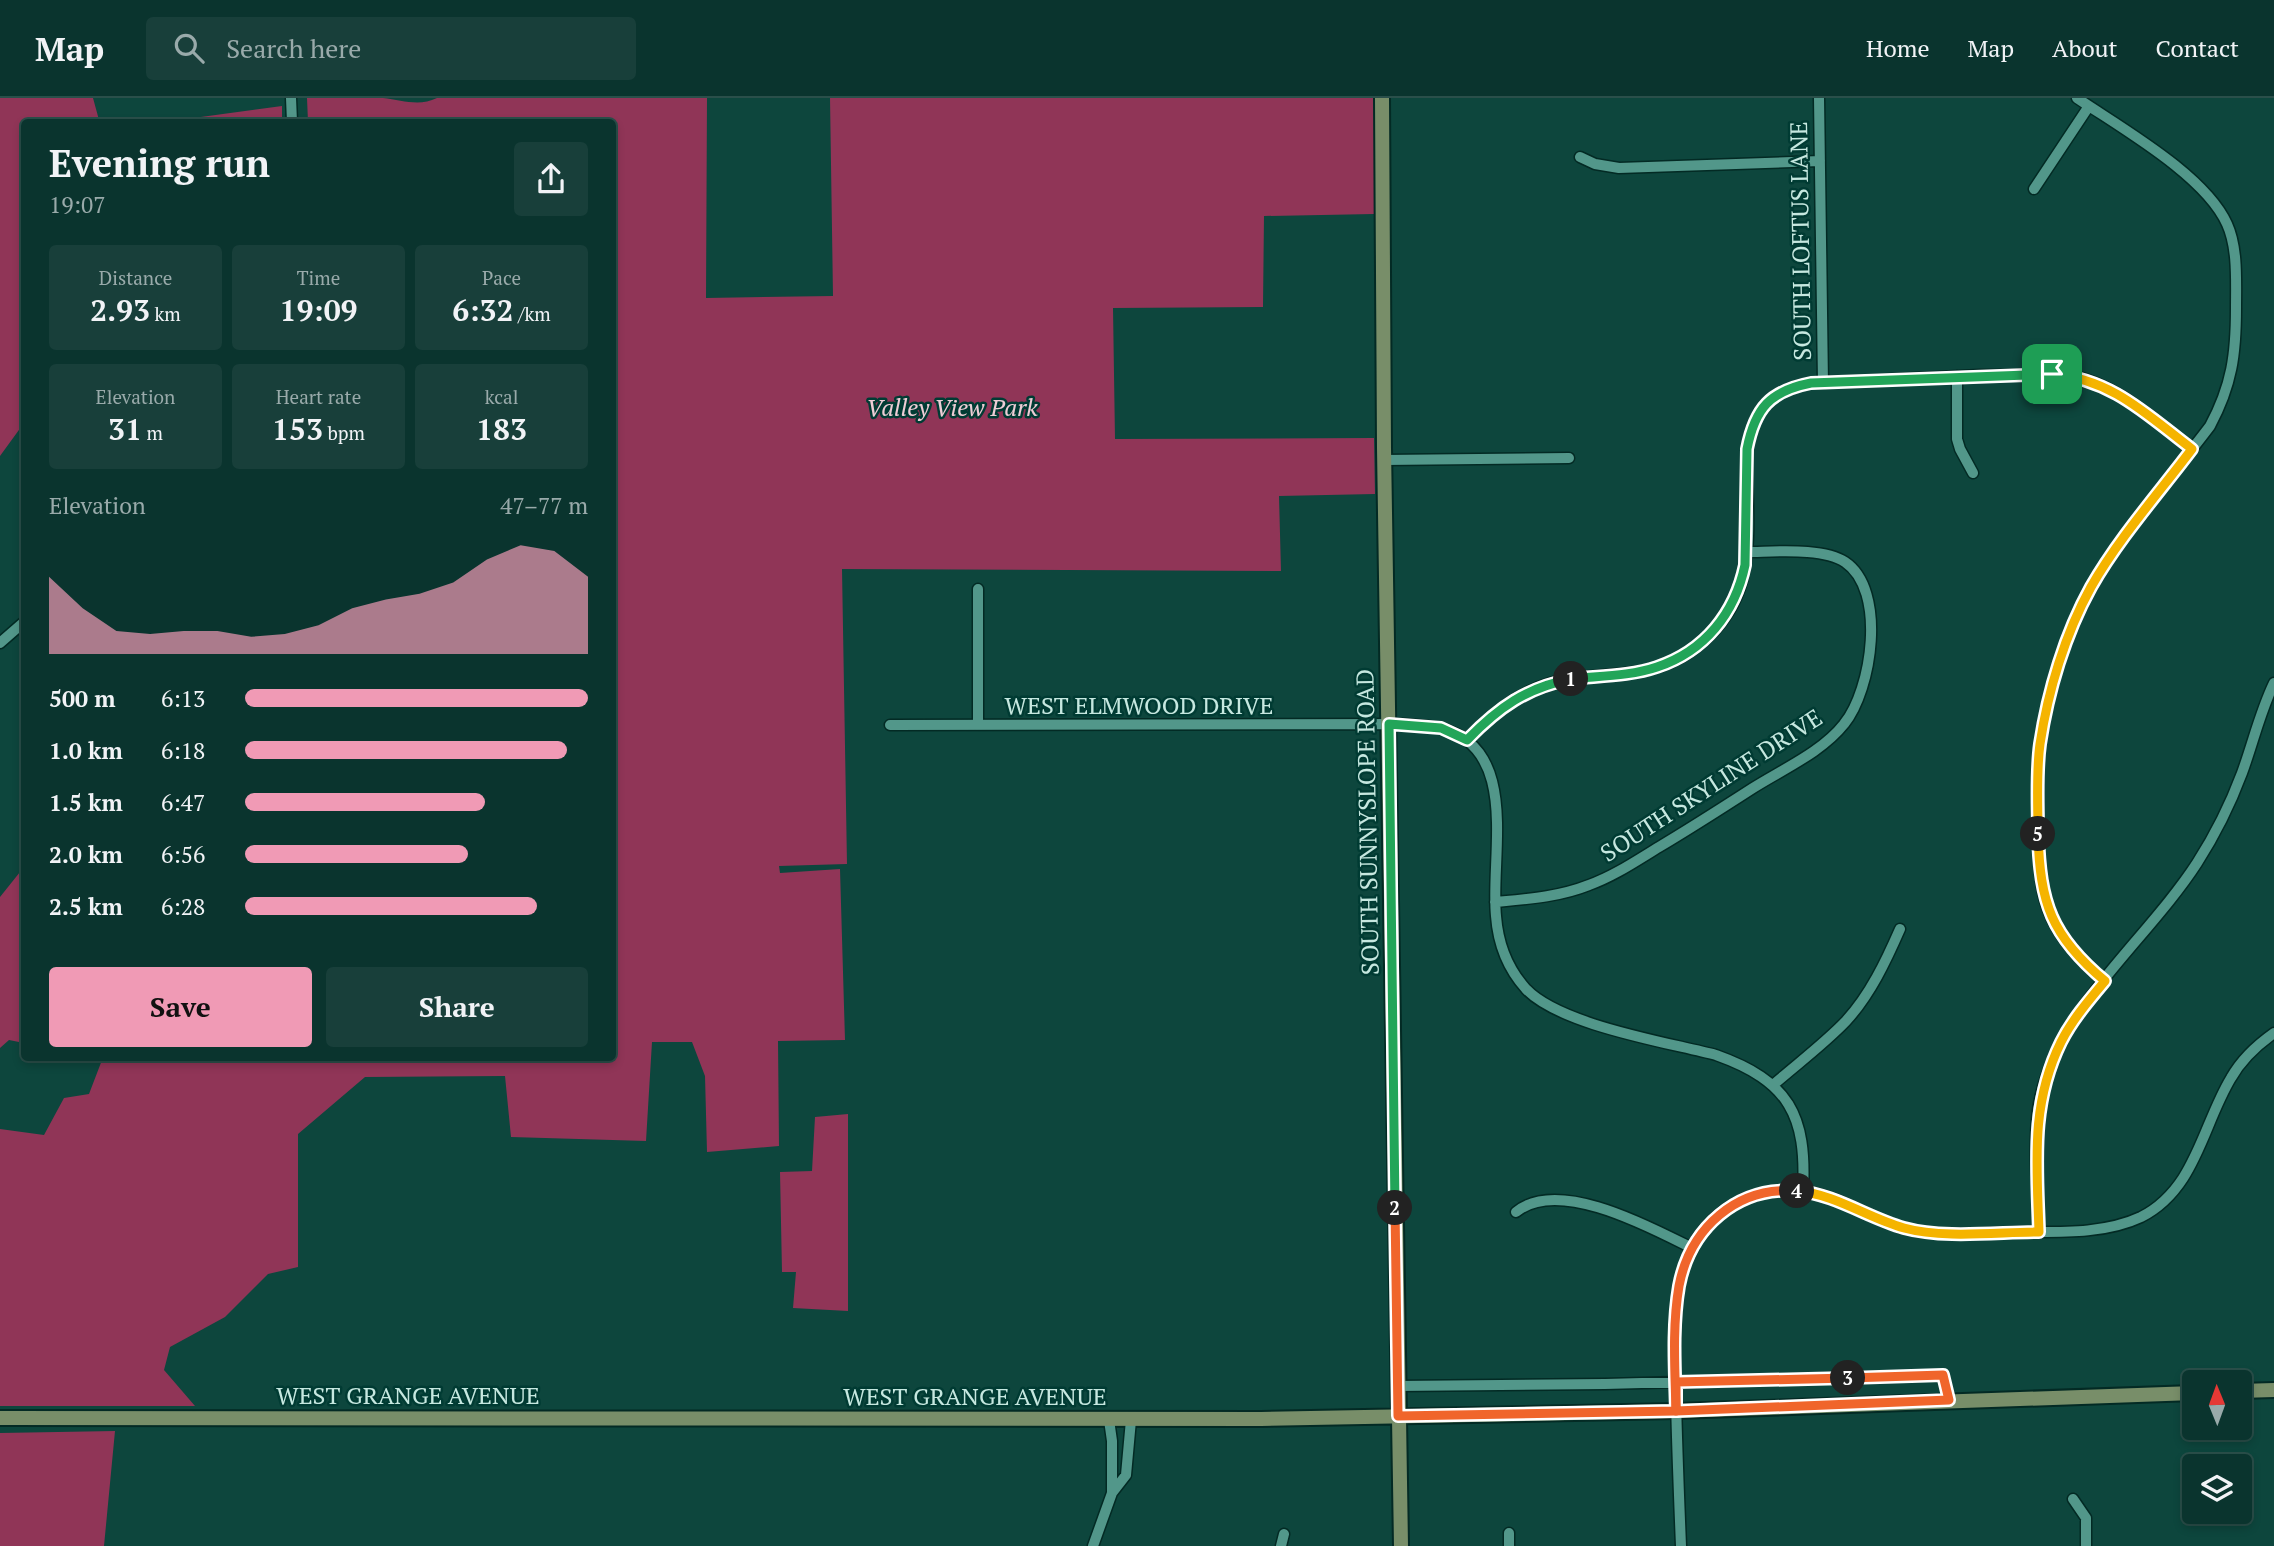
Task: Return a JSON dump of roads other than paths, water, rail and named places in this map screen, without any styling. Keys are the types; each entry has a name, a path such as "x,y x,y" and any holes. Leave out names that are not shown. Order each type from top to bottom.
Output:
{"street":[{"path":"291,98 292,119"},
{"name":"SOUTH SUNNYSLOPE ROAD","path":"1382,98 1384,460 1401,1546"},
{"name":"SOUTH LOFTUS LANE","path":"1819,98 1823,383"},
{"path":"2077,98 2199,186 2217,207 2227,225 2234,258 2236,293 2233,367 2220,407 2192,449 2127,533 2091,587 2059,666 2040,743 2039,860 2045,900 2067,945 2085,965 2105,981"},
{"path":"2034,189 2088,106"},
{"path":"1580,157 1595,164 1619,168 1820,161"},
{"path":"1803,1191 1804,1157 1798,1125 1773,1085 1755,1071 1727,1059 1589,1023 1568,1015 1536,998 1515,975 1499,934 1495,902 1497,832 1494,783 1483,759 1467,740 1498,711 1534,689 1570,679 1656,668 1678,658 1697,646 1728,613 1741,583 1746,552 1747,449 1756,417 1778,393 1795,386 1957,376 2052,374 2083,378 2115,391 2192,449"},
{"path":"1957,376 1957,439 1973,473"},
{"path":"1384,460 1569,458"},
{"name":"SOUTH SKYLINE DRIVE","path":"1495,902 1562,893 1592,884 1626,867 1813,750 1844,724 1856,706 1869,660 1869,608 1866,589 1856,571 1833,556 1793,552 1746,552"},
{"path":"978,589 978,726"},
{"path":"0,643 21,625"},
{"path":"2039,1232 2038,1109 2061,1041 2169,902 2210,841 2230,805 2274,683"},
{"name":"WEST ELMWOOD DRIVE","path":"890,725 1389,724 1441,728 1467,740"},
{"path":"1773,1085 1830,1036 1861,1002 1883,967 1900,929"},
{"path":"1681,1546 1675,1330 1679,1287 1692,1248 1709,1224 1730,1205 1752,1194 1803,1191 1825,1196 1907,1229 1959,1233 2039,1232 2082,1231 2123,1224 2154,1209 2170,1196 2198,1153 2230,1079 2246,1057 2274,1033"},
{"path":"1516,1212 1533,1202 1543,1200 1583,1204 1616,1213 1692,1248"},
{"path":"1397,1386 1943,1375 1949,1400"},
{"path":"2252,1391 2274,1390"},
{"name":"WEST GRANGE AVENUE","path":"0,1418 893,1417 1131,1420 1676,1411 2182,1393"},
{"path":"1109,1420 1112,1441 1112,1493"},
{"path":"1093,1546 1112,1493 1126,1475 1131,1420"},
{"path":"2073,1499 2086,1518 2087,1546"},
{"path":"1509,1533 1509,1546"},
{"path":"1281,1546 1284,1534"}],"park label":[{"name":"Valley View Park","path":"952,407"}]}
